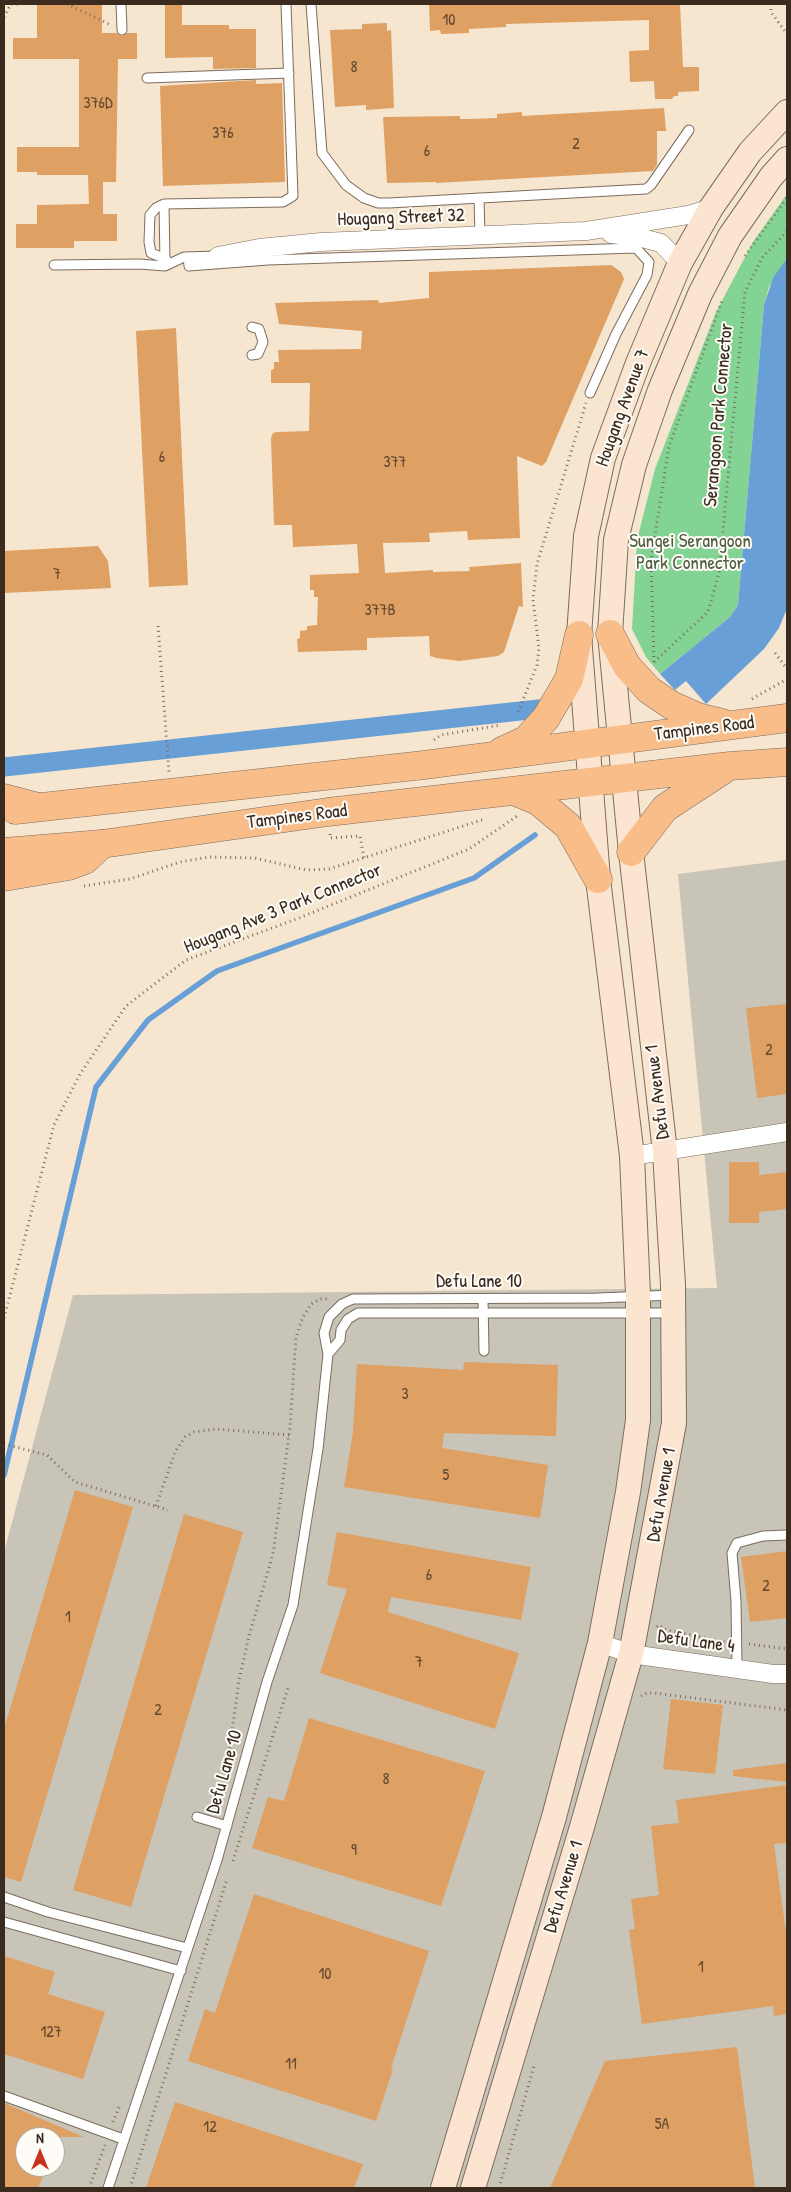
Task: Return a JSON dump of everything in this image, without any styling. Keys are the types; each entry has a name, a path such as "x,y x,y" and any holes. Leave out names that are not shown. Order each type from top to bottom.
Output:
{"main road":[{"name":"Hougang Avenue 7","path":"587,744 579,635 586,536 603,458 636,370 680,263 711,208 750,152 787,112"},
{"name":"Hougang Avenue 7","path":"620,740 610,634 616,540 634,465 660,390 700,294 730,236 787,159"},
{"path":"610,634 627,666 649,690 671,705 698,717 733,726"},
{"path":"492,756 526,740 546,718 569,679 579,635"},
{"name":"Tampines Road","path":"4,811 424,765 787,718"},
{"path":"620,740 624,779"},
{"path":"587,744 591,783"},
{"name":"Tampines Road","path":"4,852 102,844 328,812 513,808 591,783 730,766 787,762"},
{"path":"631,852 640,837 665,808 730,766"},
{"name":"Defu Avenue 1","path":"473,2188 579,1837 631,1654 674,1423 673,1304 665,1152 624,779"},
{"name":"Defu Avenue 1","path":"443,2188 554,1817 600,1643 628,1492 638,1420 638,1304 632,1156 598,879 591,783"},
{"path":"4,798 38,807"},
{"path":"513,808 538,801 568,826 598,879"},
{"path":"4,877 69,866 86,860 102,844"}],"street":[{"name":"Hougang Street 32","path":"218,256 258,248 321,242 586,232 688,215 711,208"},
{"name":"Hougang Street 32","path":"586,232 638,237 661,243 680,263"},
{"path":"632,1156 787,1132"},
{"name":"Defu Lane 4","path":"600,1643 631,1654 787,1674"}],"lane":[{"path":"121,4 122,30"},
{"path":"165,262 151,253 149,242 150,215 152,211 164,204 283,202 293,196 286,4"},
{"path":"311,4 320,146 324,157 346,185 364,198 378,203 646,189 689,130"},
{"path":"147,78 289,73"},
{"path":"479,198 480,236"},
{"path":"164,204 165,262"},
{"path":"188,257 189,266 268,260 636,248 649,262 647,275 616,334 590,393"},
{"path":"54,265 139,264 165,262 188,257 218,256"},
{"path":"252,327 258,329 263,342 258,354 252,355"},
{"name":"Defu Lane 10","path":"108,2188 181,1971 293,1605 311,1505 328,1354 324,1333 329,1316 342,1304 353,1299 483,1299 673,1304"},
{"path":"483,1299 484,1351"},
{"name":"Defu Lane 10","path":"328,1354 340,1340 341,1330 348,1319 358,1314 483,1314 638,1304 673,1304"},
{"path":"737,1669 736,1601 732,1553 737,1543 762,1536 787,1535"},
{"path":"197,1817 226,1826"},
{"path":"4,1897 48,1912 187,1948"},
{"path":"4,1922 181,1971"},
{"path":"4,2096 123,2139"}],"path":[{"path":"4,17 11,4 19,4"},
{"path":"67,4 122,30"},
{"path":"771,4 772,12 787,34"},
{"path":"742,260 787,198"},
{"name":"Serangoon Park Connector","path":"654,662 708,612 718,573 745,292 762,258 787,231"},
{"path":"657,671 654,662 651,561 669,446 724,294"},
{"path":"515,718 538,665 539,648 534,600 538,564 590,393"},
{"path":"158,626 169,765"},
{"path":"774,653 787,669"},
{"path":"750,700 787,679"},
{"path":"424,765 430,743 441,735 510,724"},
{"path":"513,808 527,819"},
{"name":"Hougang Ave 3 Park Connector","path":"4,1318 54,1125 80,1074 126,1006 186,960 300,918 468,849 513,808"},
{"path":"328,812 330,838 360,836 364,858"},
{"path":"76,887 130,879 180,862 209,857 255,858 306,870 329,869 491,817"},
{"path":"227,1769 239,1680 249,1636 273,1554 289,1435 296,1337 302,1319 311,1304 320,1299 342,1304"},
{"path":"156,1506 175,1452 185,1437 194,1432 216,1428 289,1435"},
{"path":"4,1444 47,1455 75,1482 168,1510"},
{"path":"657,1627 659,1625 667,1630 716,1642 787,1649"},
{"path":"231,1865 288,1688"},
{"path":"643,1694 787,1710"},
{"path":"130,2188 228,1874"}],"shaded area":[{"path":"787,860 787,2188 4,2188 4,1552 73,1295 717,1288 678,874"}],"green space":[{"name":"Sungei Serangoon Park Connector","path":"787,194 787,258 769,287 764,305 738,605 730,617 660,674 646,657 632,629 637,540 655,469 716,312 753,242"}],"water":[{"path":"787,258 786,611 779,628 764,649 706,704 686,681 675,690 660,674 730,617 738,605 764,305 773,278"}],"building":[{"path":"37,4 102,4 102,33 117,33 122,36 127,33 137,33 137,59 118,59 116,182 103,182 103,214 117,214 117,241 74,241 74,248 16,248 16,224 37,224 37,205 89,204 88,175 37,175 37,172 17,172 17,147 79,147 79,59 13,59 13,38 37,38"},
{"path":"165,4 182,4 182,25 229,25 229,29 256,29 256,68 213,69 213,57 165,58"},
{"path":"429,4 680,4 683,67 699,67 699,91 678,92 678,96 674,96 672,99 655,99 654,81 630,82 629,51 649,50 649,20 506,24 506,27 469,29 469,33 441,34 440,30 430,31"},
{"path":"387,23 387,31 391,30 394,108 366,110 366,105 335,107 330,30 362,29 362,24"},
{"path":"256,80 256,84 282,83 285,182 163,186 160,86"},
{"path":"664,108 666,131 657,131 657,165 653,171 436,183 387,183 383,117 460,116 460,119 469,119 497,118 497,114 522,112 522,116"},
{"path":"611,265 621,272 624,279 546,462 542,466 517,456 520,538 468,540 467,531 429,533 430,542 383,543 385,573 433,570 433,572 470,571 469,567 521,563 523,607 519,606 504,652 498,656 459,661 436,658 430,656 429,636 367,638 367,650 298,652 297,639 300,638 300,631 307,630 307,626 317,625 318,597 314,597 314,590 310,590 310,575 359,573 357,544 293,547 292,525 274,525 271,438 273,433 277,432 309,431 310,383 271,383 271,370 274,369 274,362 279,362 278,350 361,349 362,331 279,324 275,303 378,300 379,303 429,298 429,272"},
{"path":"176,328 188,585 149,587 136,331"},
{"path":"98,546 108,561 111,588 4,593 4,551"},
{"path":"787,1004 787,1094 757,1098 746,1008"},
{"path":"729,1162 759,1162 759,1175 787,1172 787,1209 759,1212 759,1223 729,1223"},
{"path":"464,1362 558,1365 556,1436 444,1433 442,1448 548,1465 540,1518 344,1487 353,1432 357,1364 463,1370"},
{"path":"75,1490 133,1507 21,1882 4,1877 4,1729"},
{"path":"184,1514 243,1532 131,1907 73,1890"},
{"path":"337,1532 531,1567 521,1620 391,1597 388,1612 519,1653 495,1729 320,1673 347,1589 327,1585"},
{"path":"787,1551 787,1618 750,1622 741,1557"},
{"path":"671,1699 723,1705 715,1774 663,1769"},
{"path":"309,1718 485,1771 441,1906 252,1848 268,1797 284,1801"},
{"path":"787,1763 787,1782 733,1776 733,1770"},
{"path":"787,1785 787,1843 774,1844 787,1940 787,2014 774,2016 773,2006 642,2024 629,1930 635,1929 631,1899 659,1895 651,1826 679,1823 676,1800"},
{"path":"254,1894 429,1951 376,2121 188,2061 205,2009 215,2013"},
{"path":"4,1956 55,1972 48,1994 105,2012 83,2079 4,2054"},
{"path":"737,2047 755,2188 550,2188 605,2061"},
{"path":"175,2102 363,2164 354,2188 146,2188"},
{"path":"4,2103 60,2127 15,2127 15,2177 43,2177 38,2188 4,2188"},
{"path":"65,2129 84,2137 65,2137"}],"waterway":[{"path":"4,767 548,708"},
{"path":"4,1475 96,1087 148,1020 217,971 474,878 535,835"}]}
